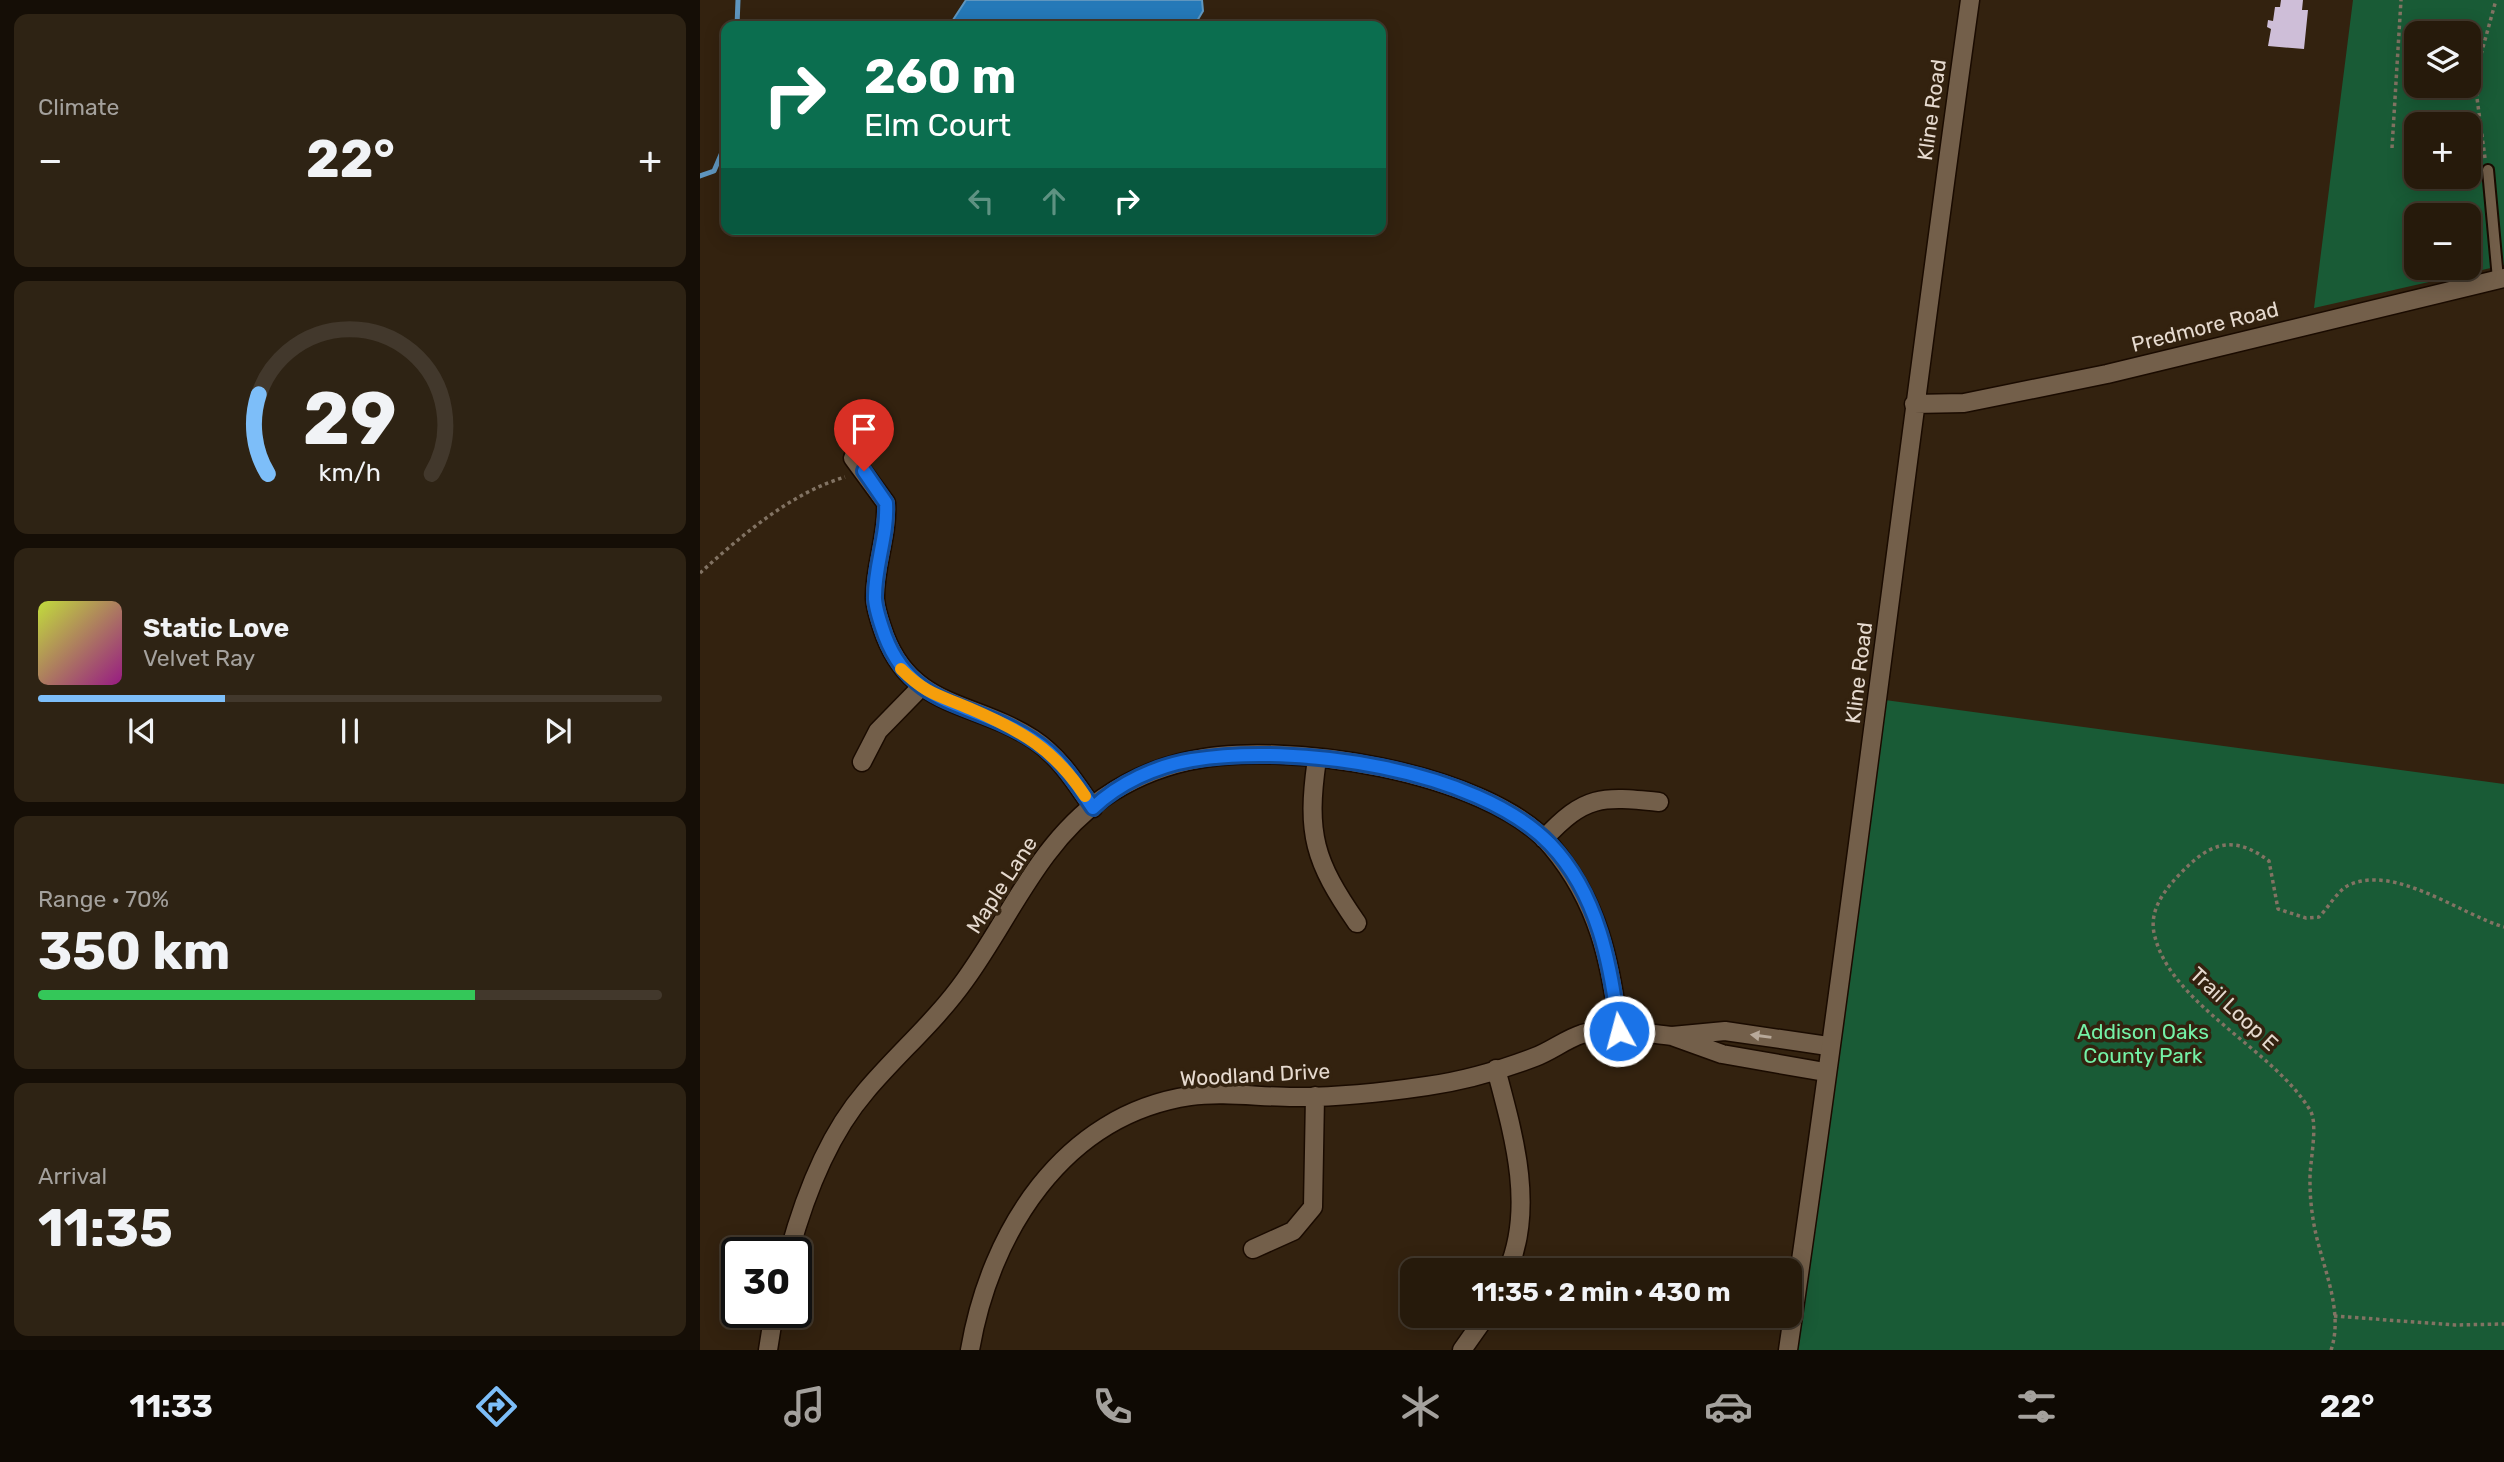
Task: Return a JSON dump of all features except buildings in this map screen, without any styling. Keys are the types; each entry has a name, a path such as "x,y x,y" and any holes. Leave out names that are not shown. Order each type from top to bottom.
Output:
{"street":[{"name":"Kline Road","path":"1788,1350 1828,1045 1876,723 1914,404 1970,0"},
{"name":"Predmore Road","path":"1914,404 1964,403 2107,374 2501,279"},
{"path":"858,464 886,503 875,600 880,622 899,667 920,688 1005,723 1035,741 1066,767 1093,808"},
{"path":"862,762 878,731 920,688"},
{"name":"Maple Lane","path":"795,1237 821,1166 841,1125 863,1094 899,1054 938,1017 990,946 1045,853 1093,808 1146,773 1191,760 1253,754 1317,759 1438,780 1517,818 1544,839 1577,881 1604,939 1619,1031"},
{"path":"1317,759 1311,826 1333,889 1357,923"},
{"path":"1544,839 1566,815 1587,803 1606,798 1659,802"},
{"name":"Woodland Drive","path":"970,1350 989,1279 1012,1224 1056,1165 1101,1128 1141,1110 1190,1096 1315,1096 1429,1086 1536,1057 1582,1034 1619,1031 1672,1036 1725,1031 1828,1045"},
{"name":"Woodland Drive","path":"1672,1036 1722,1054 1825,1072"},
{"path":"1496,1069 1520,1173 1513,1258"},
{"path":"1252,1249 1293,1231 1313,1207 1315,1096"},
{"path":"768,1350 771,1328"},
{"path":"1462,1350 1478,1328"}],"lane":[{"path":"2488,170 2501,279"}],"path":[{"path":"2392,148 2401,0"},
{"path":"2488,170 2480,124 2477,69 2496,0"},
{"path":"700,573 730,546 815,486 858,464"},
{"name":"Trail Loop E","path":"2331,1350 2335,1339 2334,1316 2312,1205 2310,1161 2315,1126 2311,1111 2268,1062 2200,1003 2168,967 2154,936 2157,904 2191,861 2218,845 2233,845 2253,849 2269,861 2278,908 2306,918 2319,917 2346,886 2371,880 2406,886 2504,927"},
{"path":"2334,1316 2455,1325 2504,1324"}],"green space":[{"path":"2353,0 2504,0 2504,265 2481,270 2481,203 2404,203 2404,280 2438,280 2314,308"},
{"name":"Addison Oaks County Park","path":"1885,700 2504,784 2504,1350 1787,1350 1790,1328 1802,1328 1801,1258"}],"water":[{"path":"966,0 1202,0 1203,11 1197,21 952,21"}],"waterway":[{"path":"737,21 738,0"},
{"path":"700,176 714,171 721,155"}],"slow traffic":[{"path":"901,669 920,688 934,696 1005,723 1035,741 1066,767 1085,796"}],"route":[{"path":"864,471 886,503 887,515 875,600 880,622 899,667 920,688 1005,723 1035,741 1066,767 1093,808 1102,799 1146,773 1191,760 1253,754 1295,756 1391,770 1438,780 1470,793 1517,818 1550,844 1577,881 1604,939 1619,1031"}]}
